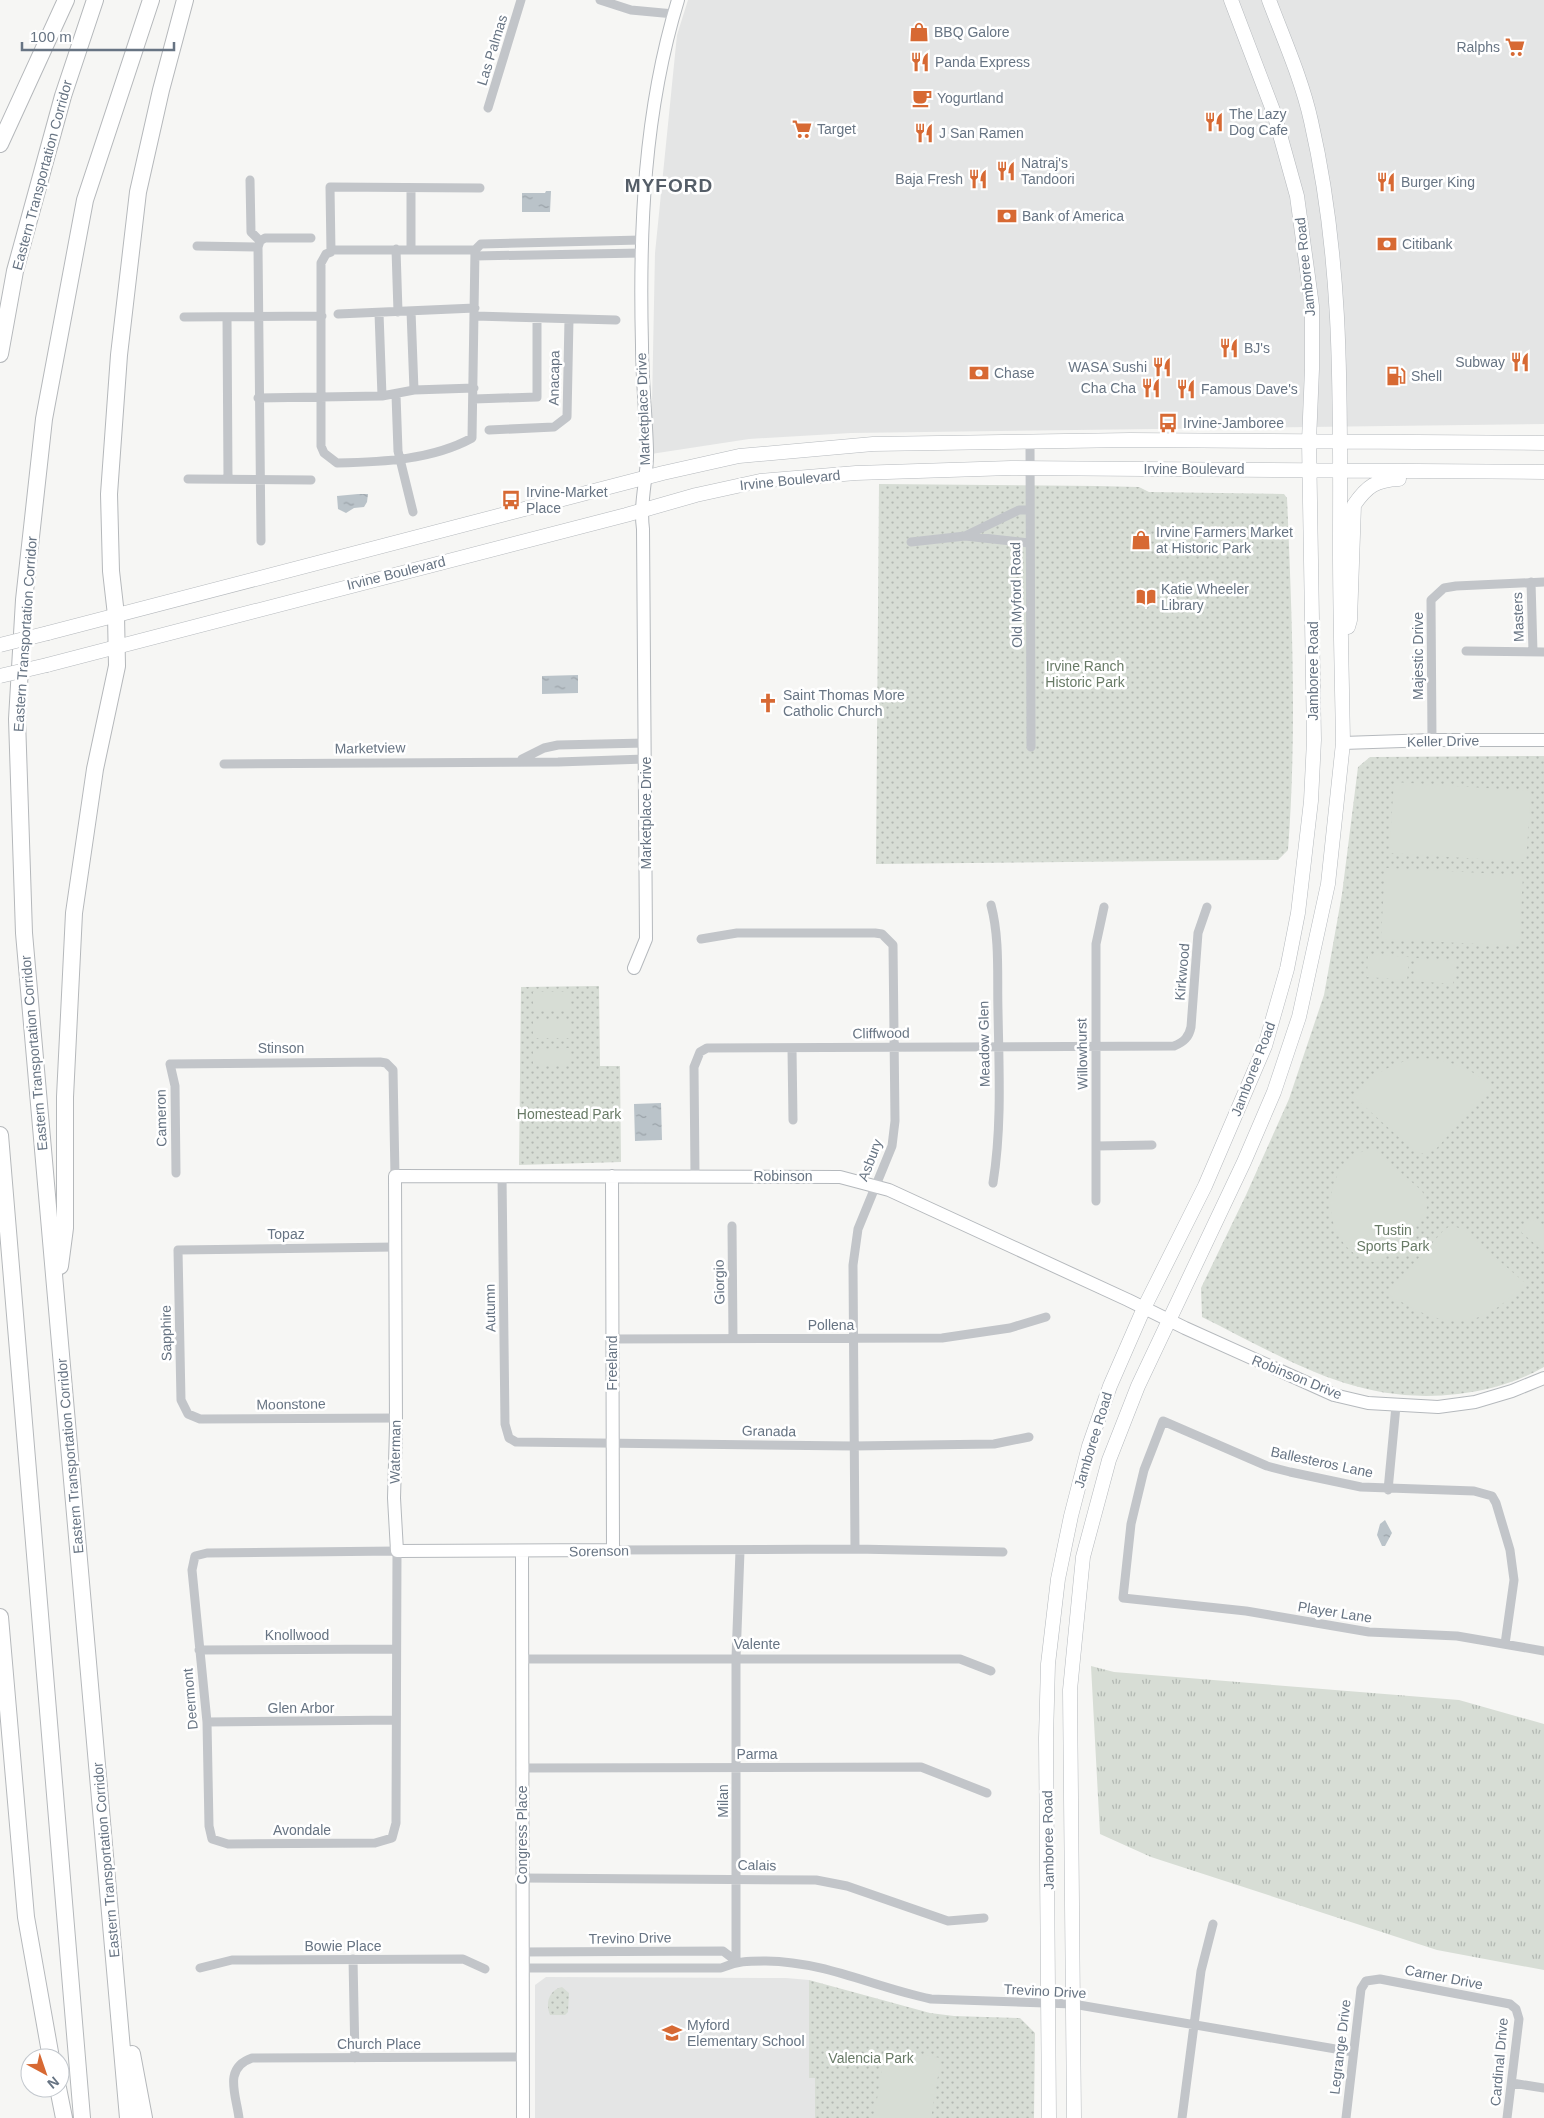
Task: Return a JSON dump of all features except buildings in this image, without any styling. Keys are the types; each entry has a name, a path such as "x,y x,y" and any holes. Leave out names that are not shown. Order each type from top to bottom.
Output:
{"highway":[{"path":"0,144 66,0"},
{"name":"Eastern Transportation Corridor","path":"0,354 15,270 63,96 95,0"},
{"name":"Eastern Transportation Corridor","path":"128,2118 24,933 17,719 24,600 44,418 85,200 151,0"},
{"path":"56,1296 65,1228 65,1097 74,913 95,769 117,666 118,648 111,571 109,494 125,298 138,192 184,0"},
{"path":"0,1134 82,2118"},
{"path":"0,1618 26,1918 50,2048"},
{"path":"115,1963 144,2118"},
{"path":"60,2098 64,2118"}],"main road":[{"name":"Jamboree Road","path":"1049,2118 1046,1738 1048,1664 1058,1579 1071,1516 1089,1446 1110,1386 1144,1308 1205,1186 1265,1046 1287,969 1306,865 1314,740 1309,441 1312,306 1297,196 1274,113 1231,0"},
{"name":"Jamboree Road","path":"1074,2118 1070,1690 1083,1557 1110,1460 1138,1386 1244,1162 1274,1092 1299,1017 1328,884 1343,743 1340,352 1336,291 1322,173 1311,120 1298,76 1270,0"},
{"name":"Irvine Boulevard","path":"0,645 645,479 762,452 873,444 1130,440 1544,443"},
{"name":"Irvine Boulevard","path":"0,676 118,648 234,615 640,512 696,495 760,481 856,473 1029,468 1544,472"},
{"path":"1341,647 1350,620 1354,505 1363,492 1382,480 1504,472"}],"street":[{"name":"Las Palmas","path":"488,108 521,0"},
{"path":"600,0 631,10 674,14"},
{"name":"Marketplace Drive","path":"634,968 646,939 643,529 640,512 647,452 643,388 641,240 654,106 678,0"},
{"path":"250,180 251,232 259,244 258,398 261,541"},
{"path":"331,250 330,187 480,188"},
{"path":"411,188 411,248"},
{"path":"197,246 259,244 264,238 311,238"},
{"path":"477,250 641,240"},
{"path":"477,250 472,438 458,446 390,462 337,463 329,459 321,446 321,263 326,254 331,252 331,250 411,248 641,253"},
{"path":"396,249 398,312"},
{"path":"411,312 414,390"},
{"path":"338,314 475,312 537,318 616,320"},
{"path":"379,313 382,396"},
{"path":"184,317 322,316"},
{"path":"227,317 228,479"},
{"name":"Anacapa","path":"474,399 537,397 537,318"},
{"name":"Anacapa","path":"489,430 554,427 567,418 569,319"},
{"path":"258,398 382,396 396,395 414,390 474,388"},
{"path":"396,395 400,459 413,512"},
{"name":"Old Myford Road","path":"1030,442 1031,747"},
{"path":"188,479 311,480"},
{"path":"965,536 1019,510 1029,510"},
{"path":"911,542 965,536 1029,543"},
{"name":"Masters","path":"1530,582 1533,652"},
{"name":"Majestic Drive","path":"1432,740 1431,600 1444,588 1456,586 1544,582"},
{"name":"Masters","path":"1466,651 1544,652"},
{"name":"Keller Drive","path":"1343,743 1432,740 1544,740"},
{"name":"Marketview","path":"517,761 544,748 558,745 645,743"},
{"name":"Marketview","path":"224,764 645,759"},
{"name":"Meadow Glen","path":"991,904 996,926 999,1148 993,1183"},
{"name":"Willowhurst","path":"1096,1201 1096,944 1104,907"},
{"name":"Kirkwood","path":"1186,1039 1191,1027 1198,933 1207,907"},
{"name":"Asbury","path":"701,939 737,933 882,934 893,944 895,1121 892,1146 858,1229 855,1245 853,1338 855,1549"},
{"name":"Cliffwood","path":"695,1175 694,1066 700,1052 715,1047 895,1046 998,1048 1174,1046 1186,1039"},
{"path":"792,1048 793,1120"},
{"name":"Stinson","path":"170,1064 380,1062 390,1066"},
{"name":"Cameron","path":"170,1064 175,1086 176,1173"},
{"name":"Waterman","path":"390,1066 394,1075 396,1418 394,1498 397,1550 396,1823 392,1838"},
{"path":"1097,1146 1152,1145"},
{"name":"Robinson","path":"395,1176 695,1175 840,1177 875,1186 1144,1308"},
{"name":"Autumn","path":"502,1176 505,1424 509,1438"},
{"name":"Freeland","path":"612,1176 613,1550"},
{"name":"Giorgio","path":"732,1226 733,1338"},
{"name":"Topaz","path":"178,1250 395,1247"},
{"name":"Sapphire","path":"178,1250 180,1400 188,1414"},
{"name":"Robinson Drive","path":"1144,1308 1334,1395 1368,1403 1438,1407 1475,1402 1512,1391 1544,1378"},
{"name":"Pollena","path":"612,1339 942,1338 978,1335 1046,1317"},
{"path":"1388,1490 1396,1406"},
{"name":"Moonstone","path":"188,1414 200,1419 396,1418"},
{"name":"Ballesteros Lane","path":"1123,1598 1131,1524 1144,1470 1163,1421 1267,1466 1361,1487 1388,1490 1484,1492 1492,1496 1496,1503 1513,1568 1511,1608 1505,1644"},
{"name":"Granada","path":"509,1438 516,1442 524,1443 853,1446 994,1444 1029,1437"},
{"name":"Sorenson","path":"195,1556 207,1553 397,1550 522,1552 855,1549 1003,1552"},
{"name":"Milan","path":"736,1961 736,1658 740,1551"},
{"name":"Congress Place","path":"522,1552 523,2118"},
{"name":"Deermont","path":"195,1556 192,1570 207,1722 209,1826 212,1839"},
{"name":"Player Lane","path":"1123,1598 1246,1611 1369,1632 1457,1636 1544,1651"},
{"name":"Knollwood","path":"200,1650 396,1649"},
{"name":"Valente","path":"522,1659 960,1659 991,1670"},
{"name":"Glen Arbor","path":"207,1722 396,1720"},
{"name":"Parma","path":"522,1768 921,1767 987,1793"},
{"name":"Avondale","path":"212,1839 228,1844 375,1843 392,1838"},
{"name":"Calais","path":"523,1878 816,1880 834,1883 948,1921 984,1918"},
{"path":"1182,2118 1202,1971 1213,1924"},
{"name":"Trevino Drive","path":"522,1952 723,1951 736,1961"},
{"path":"353,1959 355,2058"},
{"name":"Bowie Place","path":"200,1968 232,1960 463,1959 485,1969"},
{"name":"Trevino Drive","path":"522,1968 721,1968 736,1961 796,1962 815,1965 908,1994 931,1999 1073,2004 1353,2052"},
{"name":"Carner Drive","path":"1366,1981 1380,1979 1408,1984 1510,2004 1516,2009"},
{"name":"Legrange Drive","path":"1346,2118 1361,1989 1366,1981"},
{"name":"Cardinal Drive","path":"1507,2118 1519,2019 1516,2009"},
{"name":"Church Place","path":"239,2118 233,2074 237,2066 252,2058 523,2058"},
{"path":"1512,2083 1544,2088"}],"shaded area":[{"path":"688,0 1544,0 1544,424 851,433 749,439 651,454 655,253 677,35"},
{"name":"Myford Elementary School","path":"546,1977 786,1978 809,1980 809,2077 815,2078 815,2118 535,2118 535,1985"}],"green space":[{"name":"Irvine Ranch Historic Park","path":"879,484 1139,487 1149,492 1284,494 1287,498 1293,674 1291,806 1288,850 1278,860 876,864"},
{"name":"Tustin Sports Park","path":"1544,756 1544,1367 1524,1377 1480,1391 1422,1396 1388,1393 1356,1386 1325,1376 1264,1349 1202,1317 1201,1288 1246,1195 1289,1099 1324,995 1342,894 1358,767 1370,757"},
{"path":"1394,782 1531,791 1526,862 1389,853"},
{"path":"1385,868 1523,875 1519,946 1381,939"},
{"path":"1368,954 1409,957 1407,980 1367,977"},
{"path":"1415,958 1455,961 1453,984 1413,981"},
{"name":"Homestead Park","path":"599,986 600,1066 620,1066 621,1162 519,1165 521,987"},
{"path":"533,992 570,992 570,1009 533,1009"},
{"path":"533,1021 570,1021 570,1038 533,1038"},
{"path":"570,1048 570,1065 533,1065 533,1049"},
{"path":"1422,1058 1460,1066 1492,1087 1436,1149 1424,1154 1413,1150 1353,1096 1384,1070 1402,1062"},
{"path":"1373,1148 1422,1191 1428,1203 1425,1214 1380,1263 1359,1257 1344,1244 1335,1227 1331,1208 1332,1189 1340,1171 1354,1157"},
{"path":"1532,1219 1544,1230 1544,1252 1521,1232"},
{"path":"1451,1225 1464,1230 1525,1283 1508,1300 1491,1312 1475,1319 1459,1321 1425,1314 1387,1293 1443,1231"},
{"path":"1091,1666 1114,1672 1459,1700 1544,1724 1544,1970 1437,1950 1151,1857 1100,1834"},
{"name":"Valencia Park","path":"809,1980 930,2013 954,2016 1020,2018 1035,2033 1034,2118 815,2118 815,2078 809,2078"},
{"path":"562,1987 569,1993 568,2012 565,2015 550,2015 549,1998 554,1991"},
{"path":"885,2049 941,2058 931,2118 874,2118"}],"water":[{"path":"546,191 551,191 550,212 522,212 522,193 545,193"},
{"path":"368,494 364,507 354,508 346,513 338,509 337,496"},
{"path":"578,675 578,693 542,694 542,676"},
{"path":"661,1103 662,1140 635,1141 634,1104"},
{"path":"1385,1520 1392,1533 1385,1546 1382,1546 1377,1535 1380,1524"}],"place":[{"name":"BBQ Galore","path":"919,32"},
{"name":"Ralphs","path":"1515,47"},
{"name":"Panda Express","path":"920,62"},
{"name":"Yogurtland","path":"922,98"},
{"name":"The Lazy Dog Cafe","path":"1214,122"},
{"name":"Target","path":"802,129"},
{"name":"J San Ramen","path":"924,133"},
{"name":"Natraj's Tandoori","path":"1006,171"},
{"name":"Baja Fresh","path":"978,179"},
{"name":"Burger King","path":"1386,182"},
{"name":"Bank of America","path":"1007,216"},
{"name":"Citibank","path":"1387,244"},
{"name":"BJ's","path":"1229,348"},
{"name":"Subway","path":"1520,362"},
{"name":"WASA Sushi","path":"1162,367"},
{"name":"Chase","path":"979,373"},
{"name":"Shell","path":"1396,376"},
{"name":"Cha Cha","path":"1151,388"},
{"name":"Famous Dave's","path":"1186,389"},
{"name":"Irvine-Jamboree","path":"1168,423"},
{"name":"Irvine-Market Place","path":"511,500"},
{"name":"Irvine Farmers Market at Historic Park","path":"1141,540"},
{"name":"Katie Wheeler Library","path":"1146,597"},
{"name":"Saint Thomas More Catholic Church","path":"768,703"},
{"name":"Myford Elementary School","path":"672,2033"}],"district":[{"name":"MYFORD","path":"669,185"}]}
